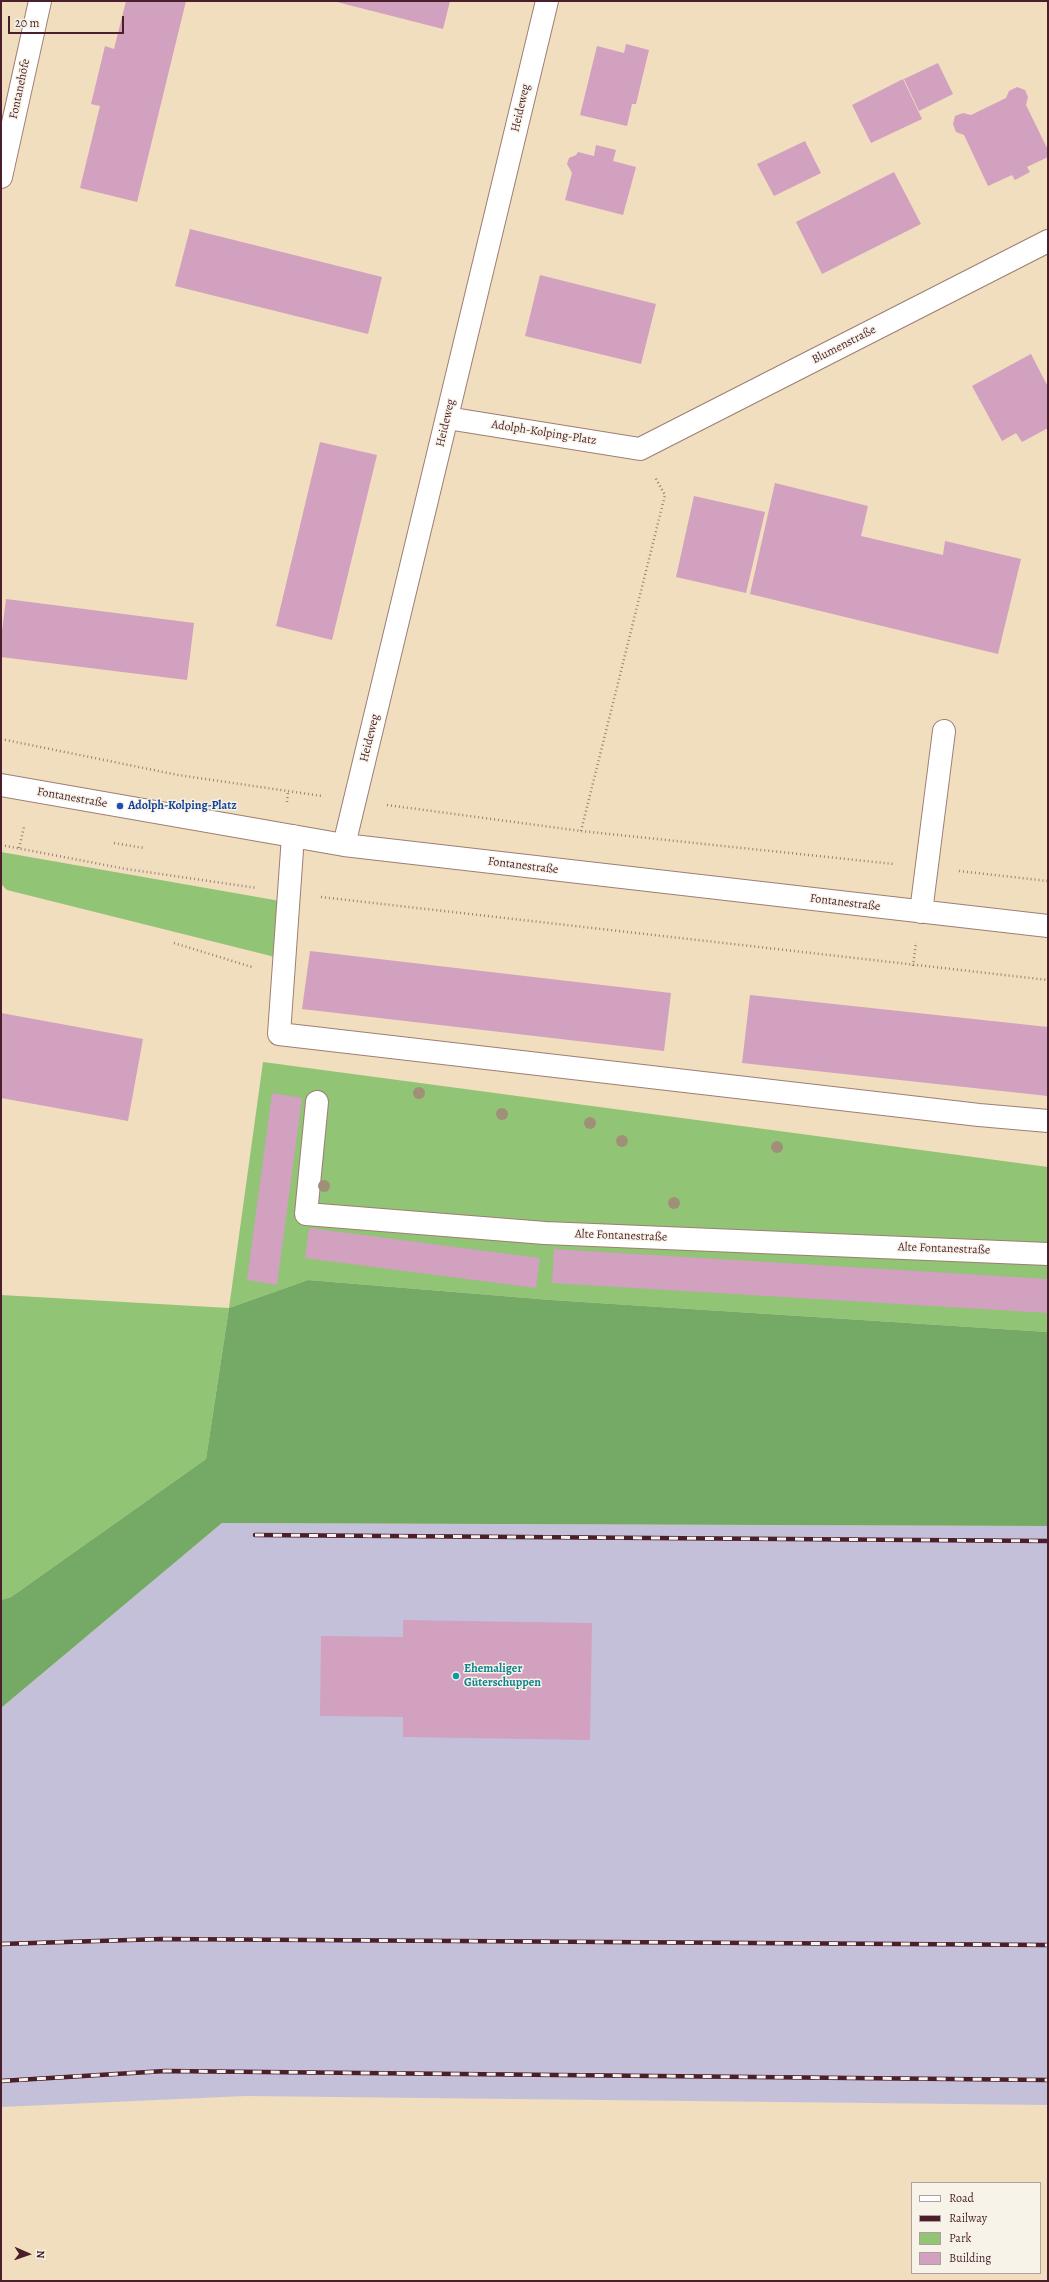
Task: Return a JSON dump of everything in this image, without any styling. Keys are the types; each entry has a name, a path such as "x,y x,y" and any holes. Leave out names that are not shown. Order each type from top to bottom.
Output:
{"street":[{"name":"Fontanehöfe","path":"1,177 40,1"},
{"name":"Heideweg","path":"344,845 547,1"},
{"name":"Blumenstraße","path":"640,449 1048,241"},
{"name":"Adolph-Kolping-Platz","path":"447,418 640,449"},
{"path":"921,912 944,731"},
{"name":"Fontanestraße","path":"1,786 344,845 1048,926"},
{"path":"294,836 279,1034 940,1111 1048,1120"},
{"name":"Alte Fontanestraße","path":"317,1102 306,1214 545,1233 1048,1254"}],"path":[{"path":"581,831 665,495 640,449"},
{"path":"1,739 172,774 288,792 581,831 1048,881"},
{"path":"286,808 288,792"},
{"path":"19,848 24,827"},
{"path":"114,843 144,848"},
{"path":"1,845 126,869 289,894 1048,980"},
{"path":"174,943 283,976"}],"shaded area":[{"path":"222,1523 1048,1526 1048,2105 246,2096 1,2107 1,1708"}],"green space":[{"path":"1,852 280,901 275,957 7,890 1,884"},
{"path":"263,1062 1048,1167 1048,1332 551,1300 308,1280 229,1308"},
{"path":"308,1280 551,1300 1048,1332 1048,1526 222,1523 1,1708 1,1600 11,1597 206,1459 229,1308"},
{"path":"1,1295 229,1308 206,1459 11,1597 1,1600"}],"building":[{"path":"126,1 186,1 137,202 80,188 100,106 91,104 105,46 114,49"},
{"path":"333,1 450,1 443,29"},
{"path":"626,44 649,50 636,104 632,104 627,126 580,115 597,46 624,53"},
{"path":"938,63 953,94 919,111 904,79"},
{"path":"903,79 922,119 871,143 852,105"},
{"path":"1017,87 1025,90 1028,97 1026,105 1048,150 1048,157 1027,167 1030,172 1015,180 1012,175 988,186 964,135 956,132 953,124 955,116 963,113 971,115 1006,98 1009,91"},
{"path":"805,141 821,173 774,196 757,164"},
{"path":"596,145 616,150 613,161 636,167 623,215 565,200 572,173 567,164 569,158 576,155 578,152 594,156"},
{"path":"894,172 921,224 822,274 796,222"},
{"path":"190,229 382,277 368,334 175,286"},
{"path":"540,275 656,304 641,364 525,336"},
{"path":"1031,354 1048,387 1048,428 1022,442 1016,433 1002,441 972,386"},
{"path":"320,442 377,455 332,640 276,626"},
{"path":"775,483 868,506 861,536 943,555 945,541 1021,559 998,654 750,594"},
{"path":"694,496 765,512 746,593 676,577"},
{"path":"6,599 194,623 187,680 1,657 1,639"},
{"path":"310,951 671,993 664,1051 302,1009"},
{"path":"750,995 1048,1027 1048,1096 742,1063"},
{"path":"1,1013 143,1039 128,1121 1,1098"},
{"path":"272,1093 302,1098 277,1285 247,1280"},
{"path":"309,1228 540,1258 536,1288 305,1258"},
{"path":"554,1249 1048,1279 1048,1313 552,1283"},
{"name":"Ehemaliger Güterschuppen","path":"403,1620 592,1623 590,1740 403,1737 403,1717 320,1716 321,1636 403,1637"}],"railway":[{"path":"255,1535 1048,1541"},
{"path":"1,1944 162,1939 1048,1945"},
{"path":"1,2081 165,2071 1048,2080"}],"place":[{"name":"Adolph-Kolping-Platz","path":"120,806"},
{"name":"Ehemaliger Güterschuppen","path":"456,1676"}]}
